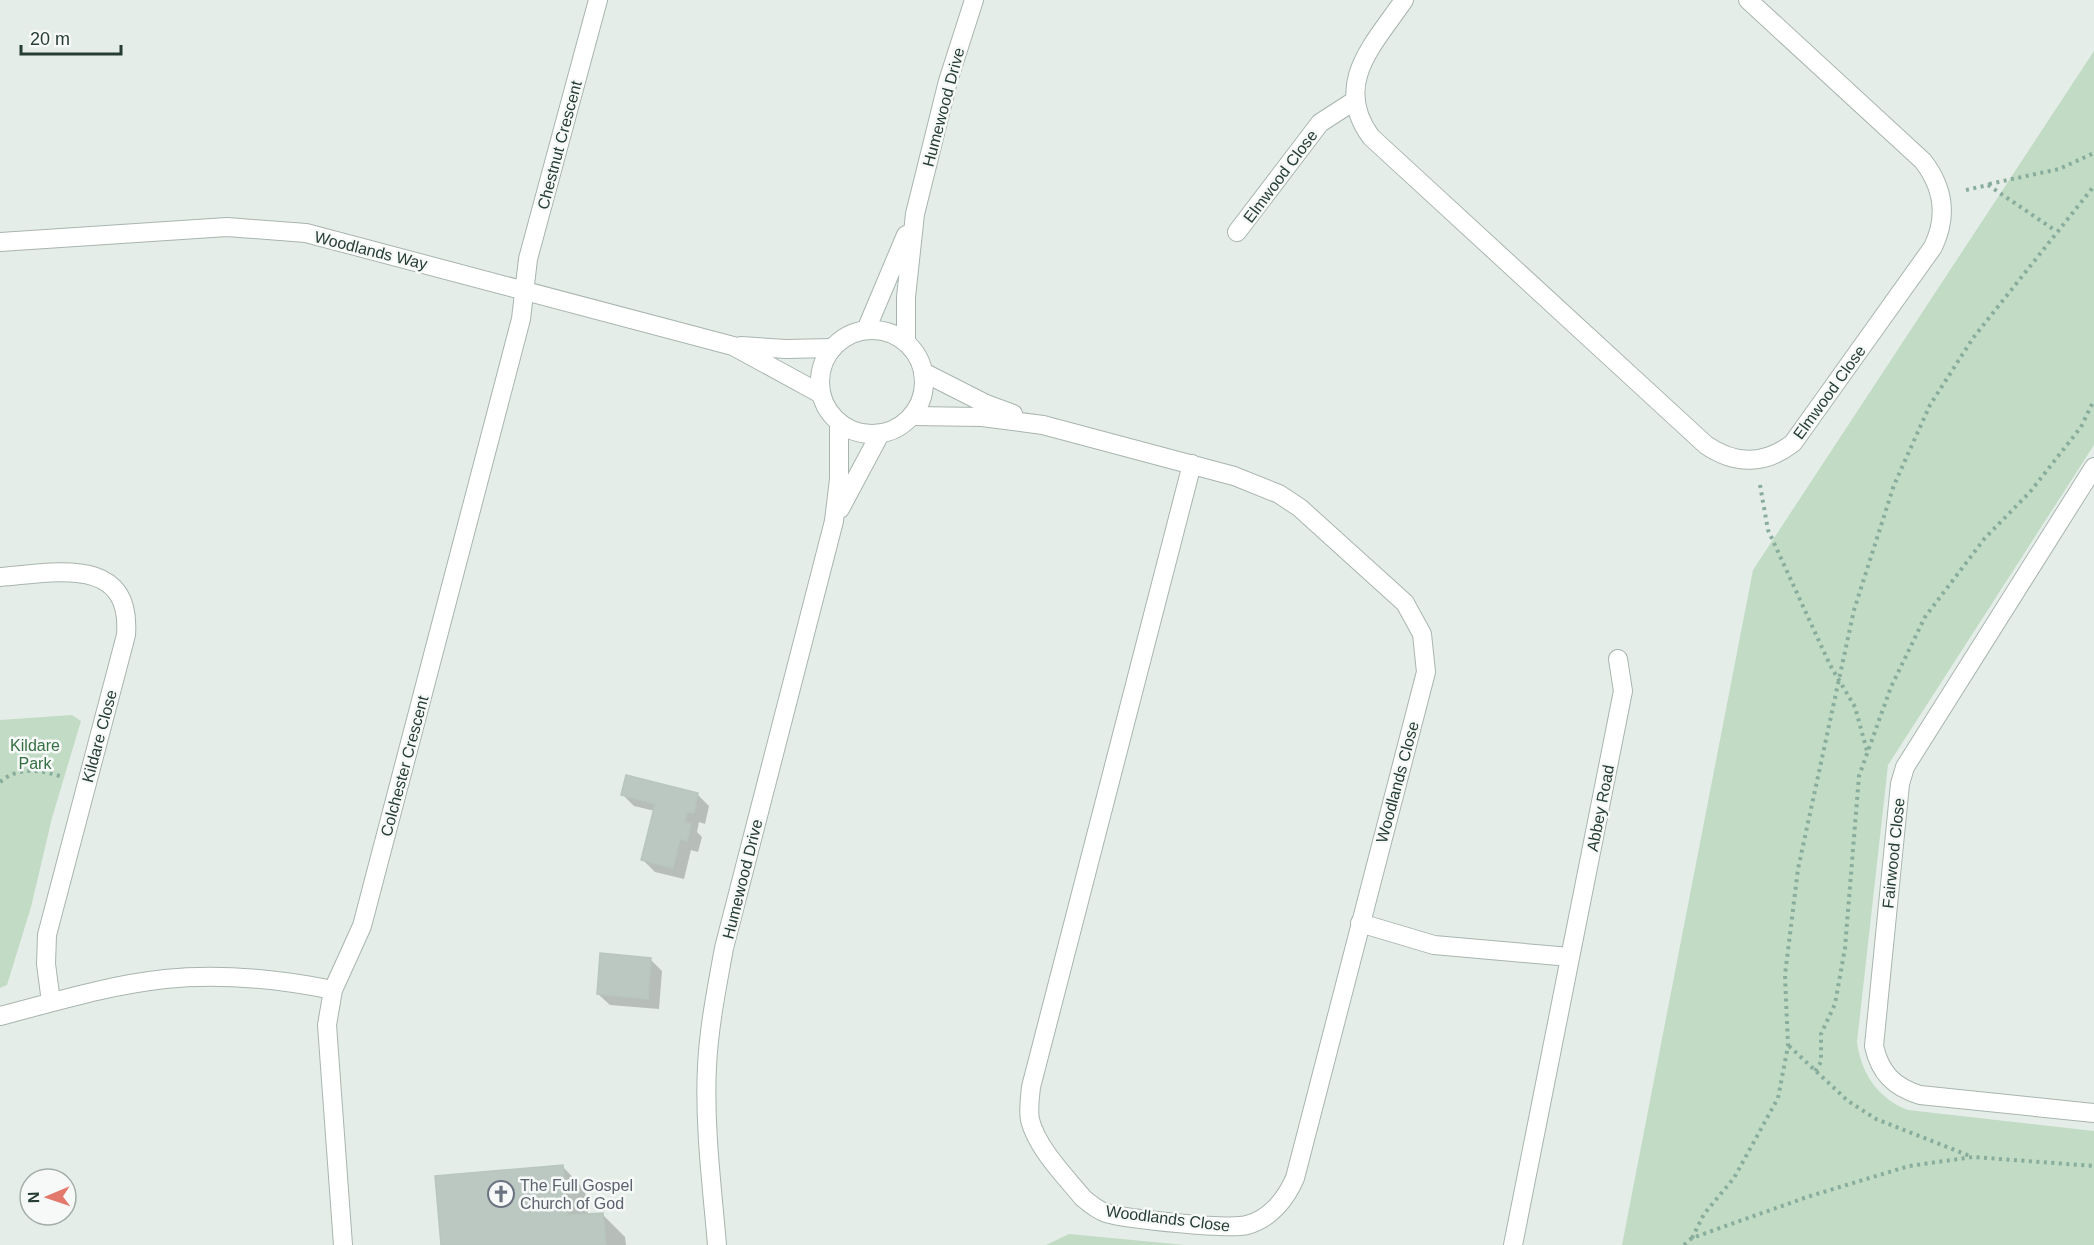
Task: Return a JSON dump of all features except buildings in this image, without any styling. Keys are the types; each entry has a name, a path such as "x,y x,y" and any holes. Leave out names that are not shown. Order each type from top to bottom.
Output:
{"street":[{"name":"Chestnut Crescent","path":"525,290 528,260 598,0"},
{"name":"Humewood Drive","path":"906,343 906,297 915,214 948,81 974,0"},
{"path":"1354,101 1358,71 1404,0"},
{"name":"Elmwood Close","path":"1238,232 1320,123 1354,101 1357,114 1371,137 1706,445 1730,458 1756,460 1782,451 1793,442 1933,247 1939,235 1942,195 1933,174 1923,160 1748,0"},
{"name":"Humewood Drive","path":"866,330 915,214"},
{"name":"Woodlands Way","path":"0,242 227,227 284,230 525,290 733,346 786,349 832,348"},
{"name":"Colchester Crescent","path":"343,1245 328,1062 327,1025 333,990 362,926 521,319 525,290"},
{"path":"866,330 887,332 906,343 914,351 923,372 922,395 912,416 897,428 880,434 858,433 839,423 828,410 821,394 822,365 832,348 848,335 866,330"},
{"name":"Woodlands Way","path":"733,346 821,394"},
{"name":"Woodlands Close","path":"923,372 986,404 1043,425 1192,464 1255,482 1300,508 1405,603 1422,634 1426,672 1295,1178 1279,1204 1266,1216 1248,1225 1229,1227 1103,1212 1083,1198 1038,1138 1030,1120 1031,1087 1192,464"},
{"name":"Woodlands Close","path":"912,416 982,417 1043,425"},
{"name":"Humewood Drive","path":"717,1245 707,1112 707,1068 711,1016 724,948 834,521 839,479 839,423"},
{"name":"Humewood Drive","path":"834,521 880,434"},
{"name":"Fairwood Close","path":"2094,467 1905,767 1900,784 1874,1038 1877,1060 1884,1072 1906,1091 1920,1095 2094,1113"},
{"name":"Kildare Close","path":"0,577 84,572 107,582 124,604 128,619 126,635 47,935 46,964 51,1002"},
{"name":"Abbey Road","path":"1513,1245 1623,691 1618,659"},
{"path":"1360,923 1434,945 1570,957"},
{"path":"0,1016 51,1002 148,981 186,978 282,980 333,990"}],"path":[{"path":"1942,195 2059,169 2094,153"},
{"path":"1988,184 2056,231"},
{"path":"1692,1238 1704,1214 1734,1178 1778,1098 1788,1046 1785,975 1797,869 1854,610 1894,485 1930,405 1973,338 2094,186"},
{"path":"1756,460 1768,530 1838,678 1855,707 1867,751"},
{"path":"0,782 11,773 28,770 46,772 87,784"},
{"path":"1788,1046 1848,1101 1876,1119 1973,1157"},
{"path":"1684,1245 1692,1238 1855,1181 1910,1166 1973,1157 2094,1166"}],"green space":[{"path":"2094,51 2094,445 1888,765 1857,1042 1862,1064 1873,1084 1888,1099 1908,1110 2094,1131 2094,1245 1622,1245 1753,570"},
{"name":"Kildare Park","path":"72,715 81,721 52,818 31,907 7,985 0,988 0,720"},
{"path":"1069,1234 1185,1245 1046,1245"}],"place":[{"name":"The Full Gospel Church of God","path":"501,1194"}]}
